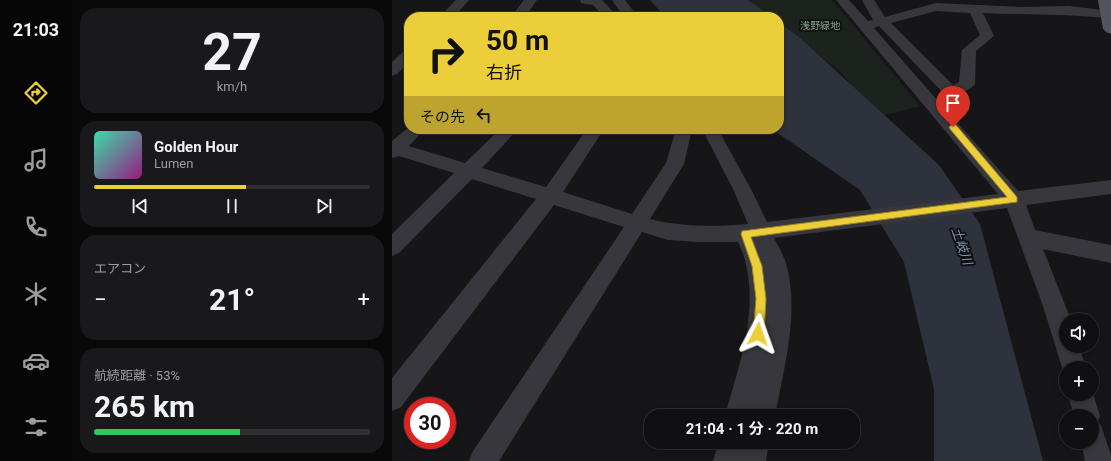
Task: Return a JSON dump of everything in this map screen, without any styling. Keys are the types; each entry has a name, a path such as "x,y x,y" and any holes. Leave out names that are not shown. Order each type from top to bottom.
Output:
{"main road":[{"path":"1106,7 1111,28"}],"street":[{"path":"451,12 463,0"},
{"path":"522,12 531,0"},
{"path":"618,0 627,12"},
{"path":"842,0 872,23 952,93 958,112 944,116"},
{"path":"868,0 872,23 1008,200 1027,237 1056,306 1059,317"},
{"path":"590,12 594,1 606,12"},
{"path":"872,23 936,7 975,10 1069,10 1106,7"},
{"path":"952,93 967,84 969,50 987,36 975,10"},
{"path":"392,71 404,59"},
{"path":"393,149 411,134"},
{"path":"392,247 505,134"},
{"path":"392,398 550,196 593,134"},
{"path":"483,461 675,164 683,134"},
{"path":"713,134 740,184 775,263 780,301 778,340 763,409"},
{"path":"393,149 469,170 668,232 697,234 761,232 1111,187"},
{"path":"740,409 758,334 761,299 757,266 761,232"},
{"path":"1027,237 1111,254"},
{"path":"727,461 730,449"},
{"path":"752,461 755,449"},
{"path":"1096,449 1099,461"}],"green space":[{"name":"浅野緑地","path":"743,0 832,0 920,106 878,117 840,71 784,29 784,12 761,12"}],"water":[{"path":"650,0 748,0 765,12 661,12"},
{"name":"土岐川","path":"784,26 800,38 939,165 980,224 1043,461 934,461 934,389 904,262 860,190 779,134 784,134"}],"route":[{"path":"758,334 761,299 757,266 746,234 1014,199 953,127"}]}
